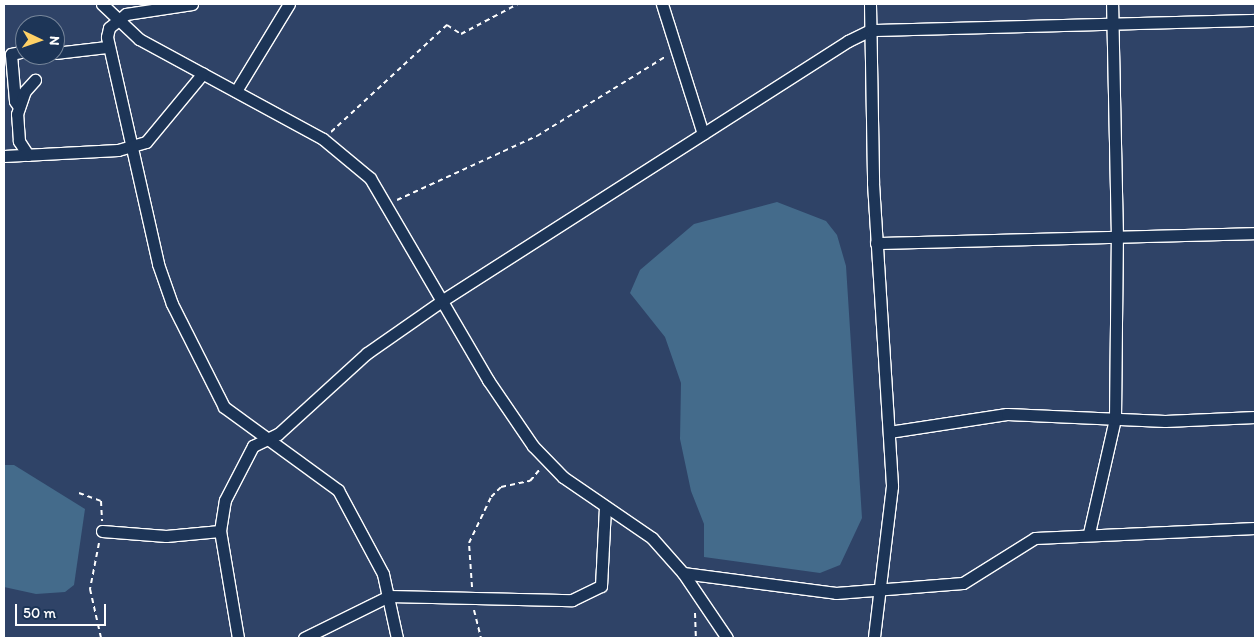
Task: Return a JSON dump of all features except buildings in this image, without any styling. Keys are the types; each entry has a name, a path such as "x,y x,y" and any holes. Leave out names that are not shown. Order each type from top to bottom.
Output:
{"street":[{"path":"102,4 116,21 138,39 323,139 370,178 388,203 508,412 546,462 605,507 652,538 683,573 727,638"},
{"path":"192,4 159,6 126,14 109,28 107,47 158,264 172,304 224,406 265,440 338,490 361,526 389,596 397,638"},
{"path":"236,91 289,4"},
{"path":"662,4 674,53 703,134"},
{"path":"870,4 876,243 889,432 891,511 874,638"},
{"path":"1090,534 1115,419 1117,238 1112,4"},
{"path":"238,638 220,531 225,500 236,471 253,446 265,440 367,353 444,300 703,134 870,30 1255,20"},
{"path":"65,52 107,47"},
{"path":"15,53 11,54 15,101 19,107"},
{"path":"4,156 131,147 157,134 203,73"},
{"path":"28,155 19,141 19,107 36,80"},
{"path":"876,243 1255,234"},
{"path":"889,432 1007,414 1115,419 1255,417"},
{"path":"304,638 389,596 472,596 558,602 600,586 605,507"},
{"path":"683,573 825,593 963,583 1035,538 1255,528"},
{"path":"102,531 166,536 220,531"}],"path":[{"path":"323,139 447,25 461,34 518,4"},
{"path":"388,203 537,136 647,65 674,53"},
{"path":"481,638 472,596 469,543 491,497 501,487 530,481 546,462"},
{"path":"79,493 101,501 102,531 90,589 101,638"},
{"path":"696,638 695,612 704,605"}],"water":[{"path":"777,202 826,221 837,235 846,266 862,518 840,565 820,573 704,557 704,524 691,491 680,439 681,383 665,337 630,293 640,270 694,224"},
{"path":"4,465 14,465 85,509 74,585 65,592 36,594 4,587"}]}
